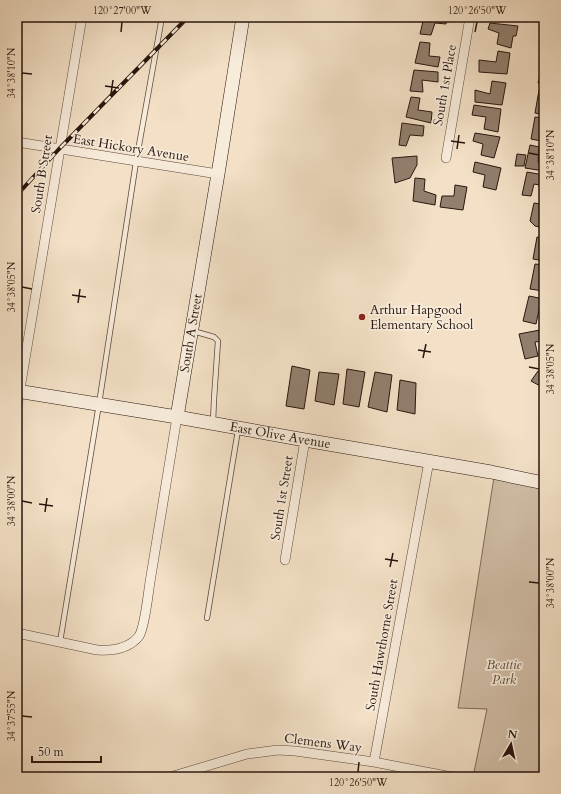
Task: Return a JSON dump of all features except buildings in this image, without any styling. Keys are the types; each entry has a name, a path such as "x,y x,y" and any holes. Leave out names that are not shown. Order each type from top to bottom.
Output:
{"street":[{"name":"South B Street","path":"17,407 18,391 82,17"},
{"name":"South A Street","path":"60,642 97,650 117,650 129,644 139,635 143,623 243,17"},
{"name":"South 1st Place","path":"446,158 470,17"},
{"name":"East Hickory Avenue","path":"17,142 218,174"},
{"name":"East Olive Avenue","path":"18,391 177,417 544,483"},
{"name":"South 1st Street","path":"285,560 305,440"},
{"name":"South Hawthorne Street","path":"374,762 428,461"},
{"path":"17,633 60,642"},
{"name":"Clemens Way","path":"170,777 262,751 295,751 374,762 452,777"}],"lane":[{"path":"60,642 99,404 136,162 162,17"},
{"path":"192,330 214,337 218,341 213,424"},
{"path":"207,618 238,428"}],"green space":[{"name":"Beattie Park","path":"494,477 544,486 544,777 473,777 487,709 458,708"}],"railway":[{"path":"17,195 59,149 188,17"}],"place":[{"name":"Arthur Hapgood Elementary School","path":"362,317"}]}
